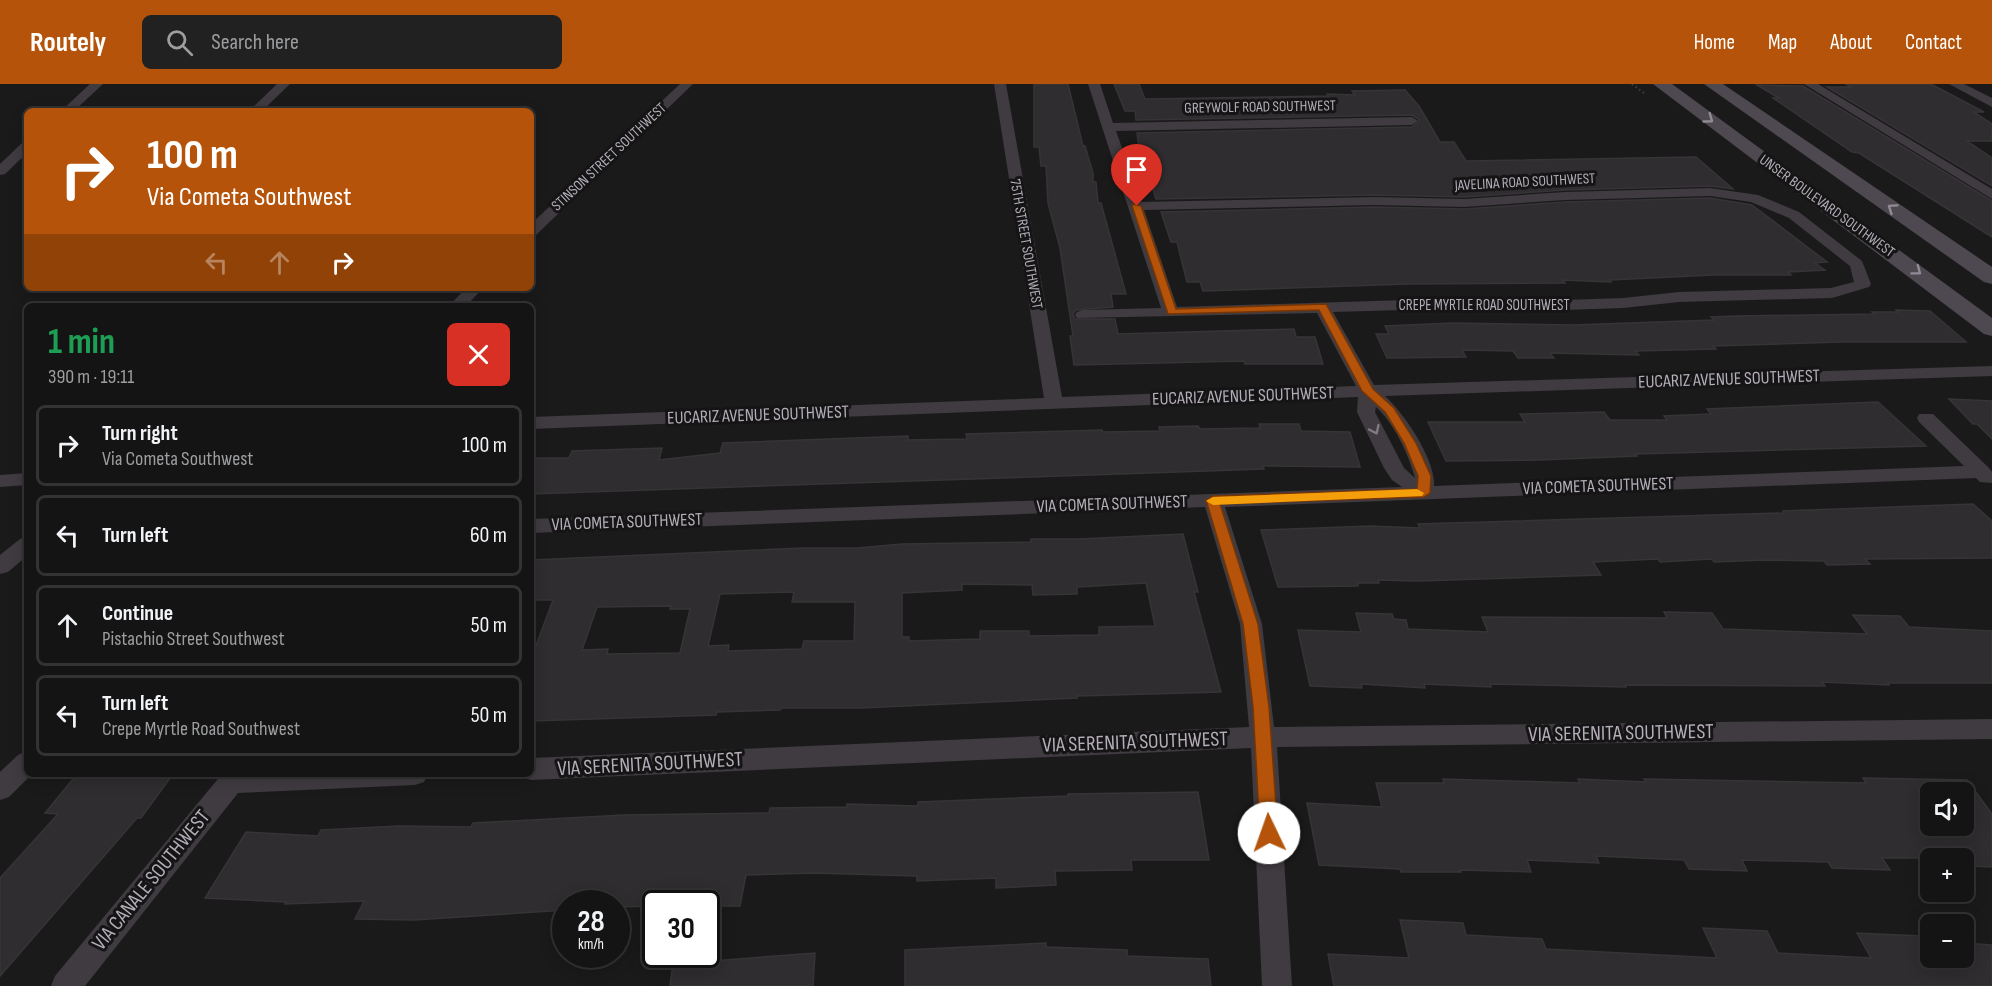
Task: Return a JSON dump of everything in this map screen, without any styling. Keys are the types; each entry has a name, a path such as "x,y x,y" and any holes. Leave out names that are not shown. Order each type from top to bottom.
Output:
{"main road":[{"name":"UNSER BOULEVARD SOUTHWEST","path":"1661,84 1992,329"},
{"name":"UNSER BOULEVARD SOUTHWEST","path":"1712,84 1992,277"}],"street":[{"path":"70,108 97,84"},
{"path":"258,108 284,84"},
{"name":"STINSON STREET SOUTHWEST","path":"534,228 687,84"},
{"name":"75TH STREET SOUTHWEST","path":"1000,84 1054,404"},
{"path":"1094,84 1171,312"},
{"path":"1810,84 1992,195"},
{"path":"1955,84 1992,103"},
{"name":"GREYWOLF ROAD SOUTHWEST","path":"1109,127 1412,121"},
{"path":"0,171 24,149"},
{"name":"JAVELINA ROAD SOUTHWEST","path":"1137,206 1375,201 1484,203 1565,196 1710,192 1753,198 1774,205 1794,215 1857,264"},
{"name":"CREPE MYRTLE ROAD SOUTHWEST","path":"1083,315 1471,303 1534,306 1623,303 1679,297 1832,293 1863,284 1857,264"},
{"path":"460,303 472,291"},
{"path":"1322,306 1368,391 1390,410 1410,443 1425,476 1424,493"},
{"name":"EUCARIZ AVENUE SOUTHWEST","path":"534,423 1992,370"},
{"path":"1368,391 1366,412 1394,468 1399,476 1424,493"},
{"path":"1926,418 1987,477"},
{"name":"VIA COMETA SOUTHWEST","path":"534,526 1213,500 1987,477"},
{"path":"0,481 24,479"},
{"path":"1213,500 1251,624 1263,737 1277,986"},
{"path":"0,567 24,547"},
{"name":"VIA SERENITA SOUTHWEST","path":"534,769 1263,737 1992,729"},
{"path":"0,789 24,765"},
{"path":"234,778 279,777"},
{"name":"VIA CANALE SOUTHWEST","path":"66,986 234,778"}],"building":[{"path":"1034,84 1068,84 1083,146 1085,146 1093,173 1093,182 1096,182 1098,203 1101,203 1126,294 1111,294 1113,307 1076,310 1073,314 1075,319 1115,319 1118,334 1294,329 1296,337 1315,337 1323,364 1245,364 1244,361 1074,365 1070,336 1073,336 1060,248 1048,203 1046,166 1041,166 1039,147 1034,147"},
{"path":"1114,84 1139,84 1145,99 1328,96 1327,94 1355,95 1352,91 1405,90 1419,106 1440,142 1454,142 1466,161 1696,157 1733,189 1710,186 1565,190 1464,197 1375,195 1156,199 1139,147 1137,133 1412,127 1420,120 1412,115 1136,120 1135,111 1125,111"},
{"path":"1846,84 1931,84 1984,112 1974,112 1992,124 1992,141 1967,141 1992,158 1992,186 1827,87 1851,87"},
{"path":"1757,85 1803,86 1992,201 1992,237 1859,153 1852,152 1773,98 1779,98"},
{"path":"1710,198 1752,205 1827,262 1815,263 1825,270 1788,272 1791,275 1713,275 1610,280 1611,282 1562,280 1565,283 1407,284 1203,291 1200,282 1187,282 1177,242 1171,242 1161,212 1375,207 1464,209 1565,202"},
{"path":"1896,310 1930,311 1966,342 1840,342 1713,346 1716,349 1635,351 1639,355 1550,353 1554,358 1518,358 1513,351 1462,350 1466,357 1387,358 1376,334 1389,334 1385,326 1453,323 1573,325 1714,320 1711,317 1736,316 1874,314 1872,312 1898,312"},
{"path":"1949,399 1992,401 1992,439 1977,424 1973,424"},
{"path":"1878,402 1926,446 1635,454 1637,456 1538,460 1446,461 1428,422 1525,422 1520,414 1604,412 1610,420 1667,420 1664,416 1711,414 1707,409"},
{"path":"1259,424 1299,424 1301,431 1350,432 1360,467 1263,466 1264,469 534,494 534,458 569,458 572,451 662,448 659,460 720,453 723,443 908,436 908,440 967,439 966,434 1102,430 1103,432 1160,431 1159,427 1260,428"},
{"path":"1973,504 1992,521 1992,558 1865,559 1870,564 1827,565 1824,561 1714,562 1712,559 1660,562 1658,559 1593,562 1601,575 1419,581 1378,580 1379,583 1358,583 1358,586 1278,587 1261,530 1370,526 1420,528 1418,524 1784,513 1783,511"},
{"path":"1183,534 1198,592 1194,592 1221,692 1077,696 1077,698 860,708 781,708 780,710 717,712 716,715 534,721 534,651 553,600 534,600 534,560 803,548 857,548 902,544 1031,542 1031,539","holes":["1146,583 1155,626 1099,627 1099,635 1029,636 1029,631 980,631 980,639 909,641 909,637 902,637 902,593 962,590 962,584 1032,585 1033,595 1077,594 1077,587","794,592 792,602 855,602 854,641 804,641 802,649 728,651 729,645 708,646 720,594","671,606 670,609 690,609 680,653 607,654 608,649 582,650 597,607"]},
{"path":"1664,612 1712,613 1723,629 1867,634 1853,615 1900,616 1909,627 1992,631 1992,683 1888,683 1889,685 1822,682 1825,686 1625,685 1626,687 1490,684 1491,687 1424,684 1425,688 1361,684 1362,688 1310,686 1298,630 1361,632 1356,613 1392,614 1394,619 1406,620 1408,629 1488,632 1482,617 1667,618"},
{"path":"75,777 171,777 141,818 137,818 0,976 0,878 58,814 45,813"},
{"path":"1863,778 1967,780 1968,782 1920,782 1920,836 1974,836 1974,790 1992,814 1992,867 1974,866 1974,848 1920,848 1920,858 1882,858 1890,870 1832,868 1828,862 1742,860 1747,871 1689,869 1684,860 1596,856 1599,863 1527,860 1531,872 1460,870 1461,872 1401,872 1400,869 1319,865 1307,803 1382,807 1376,783 1444,783 1443,779 1580,783 1578,779 1646,782 1644,779 1866,783"},
{"path":"1198,792 1209,860 1131,860 1132,870 1055,871 1056,885 996,888 996,878 917,881 917,876 814,873 746,875 740,906 720,906 720,890 642,890 642,906 630,907 630,890 552,890 552,911 414,920 355,919 364,901 285,904 286,902 205,898 246,832 318,836 321,830 399,826 471,827 473,823 624,815 769,813 770,808 847,807 847,804 918,806 918,802 1068,796 1068,794"},
{"path":"1400,920 1463,923 1466,935 1542,939 1546,949 1717,958 1703,928 1767,931 1778,953 1871,958 1857,933 1920,936 1920,968 1974,968 1974,944 1992,945 1992,986 1334,986 1328,954 1409,958"},
{"path":"1046,943 1046,947 1127,950 1127,956 1208,959 1211,986 905,986 905,950"},
{"path":"815,953 813,986 670,986 672,968 720,968 720,960"}],"slow traffic":[{"path":"1213,501 1417,493"}],"route":[{"path":"1137,206 1171,312 1322,306 1368,391 1390,410 1410,443 1425,476 1424,493 1213,500 1251,624 1261,707 1269,833"}]}
